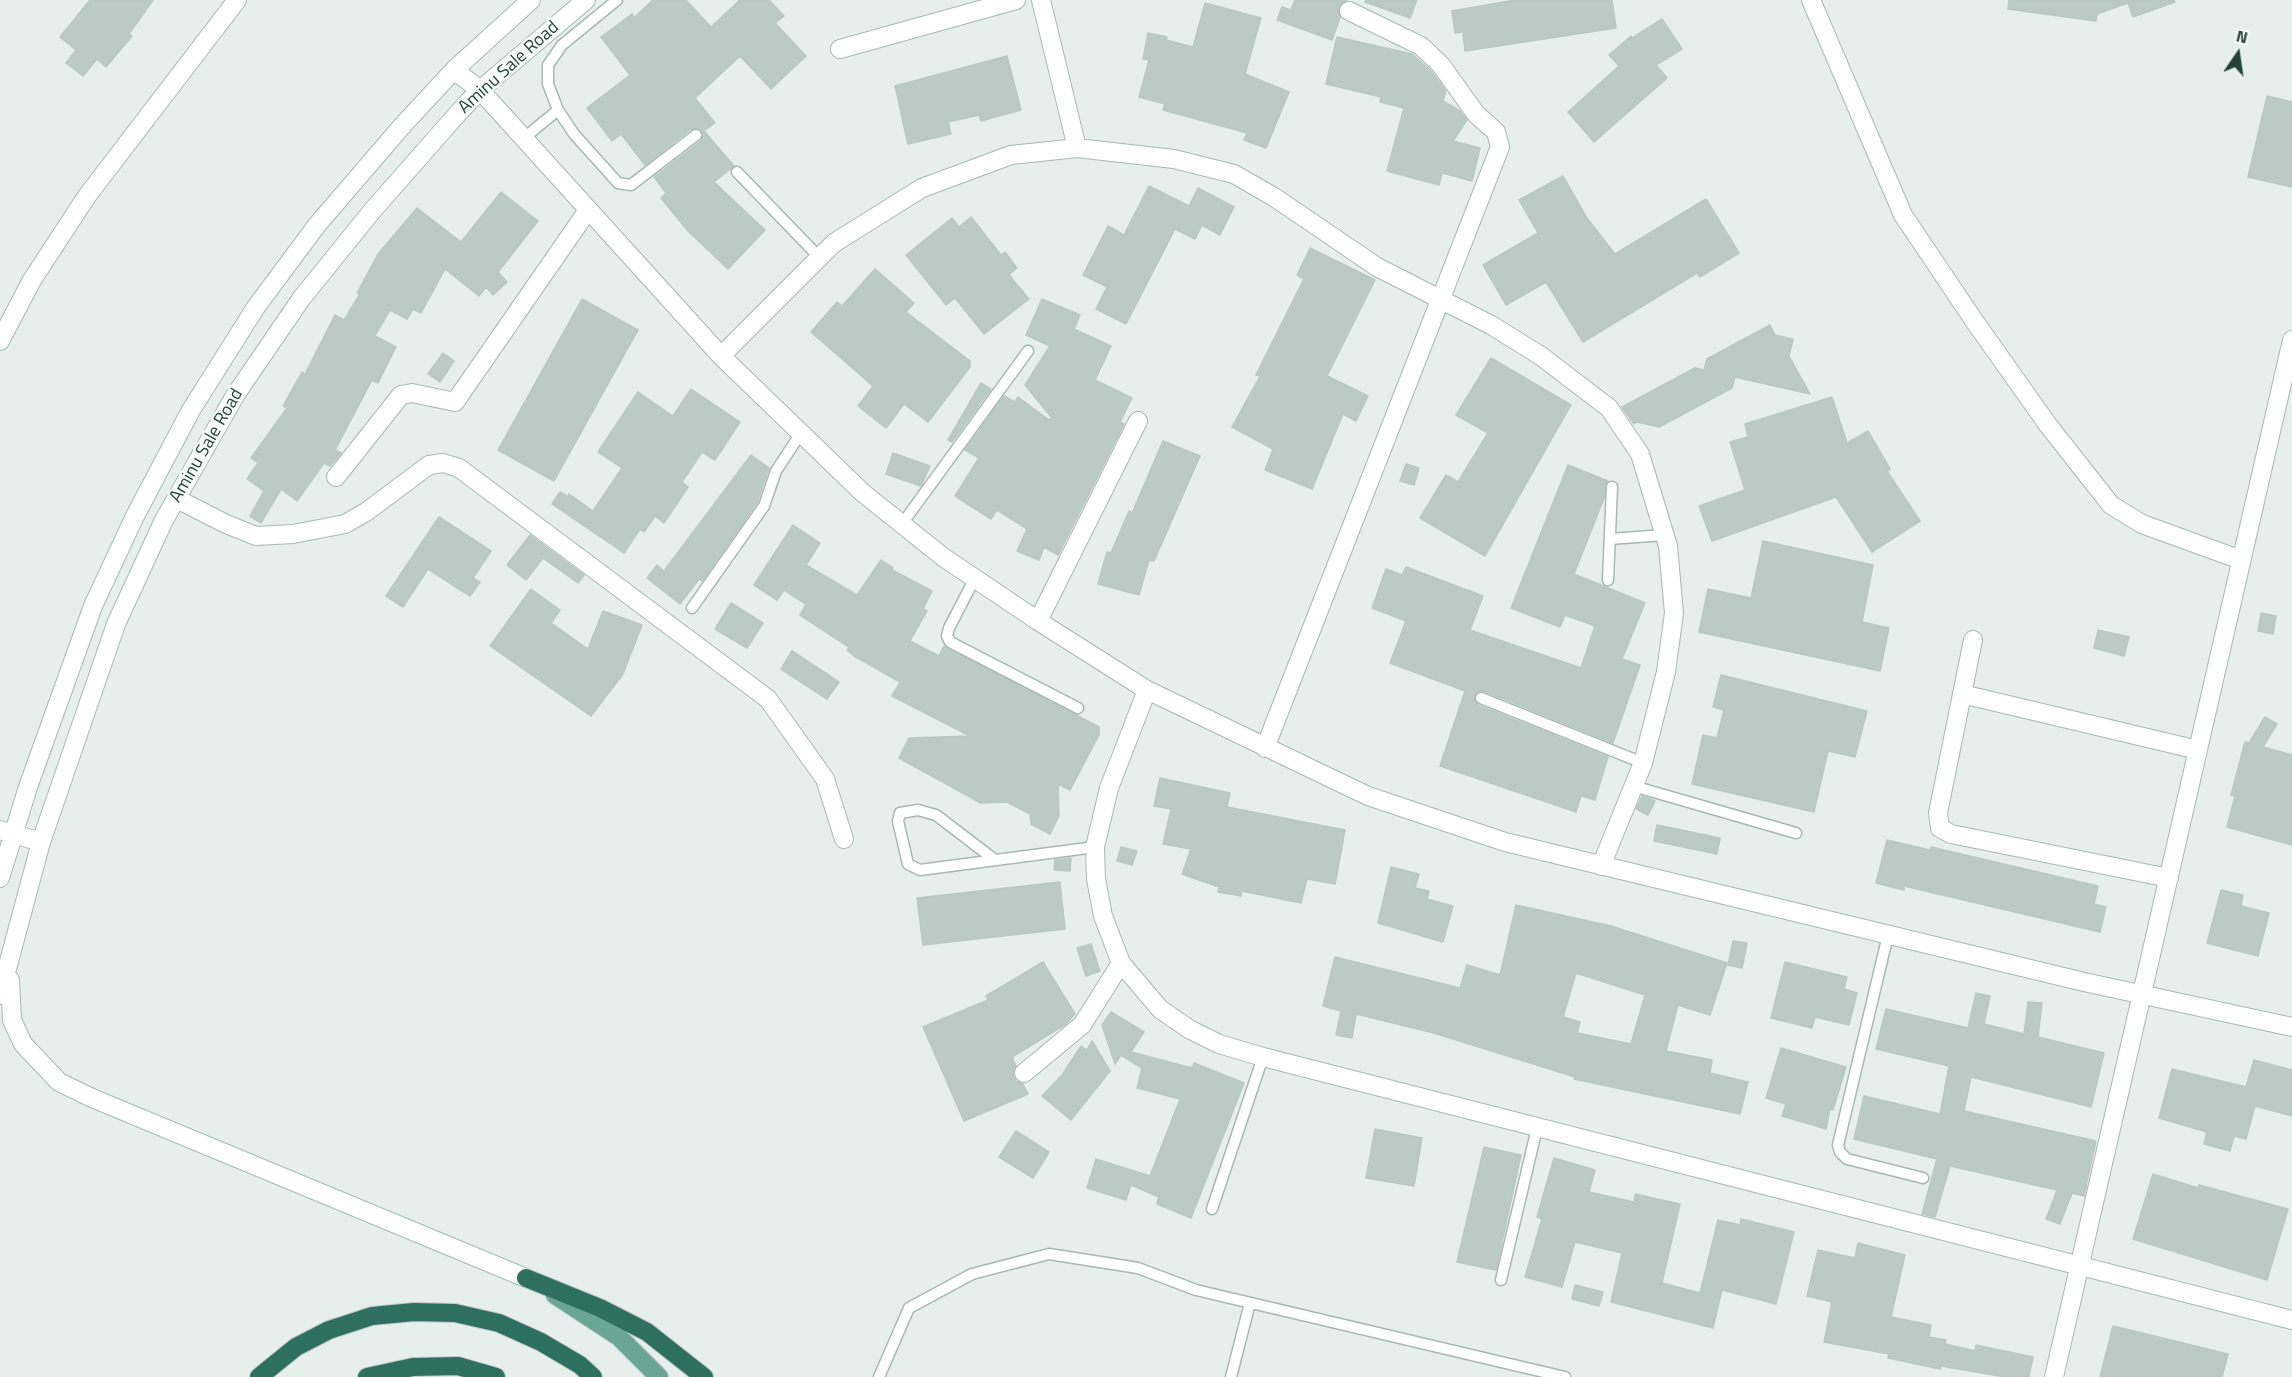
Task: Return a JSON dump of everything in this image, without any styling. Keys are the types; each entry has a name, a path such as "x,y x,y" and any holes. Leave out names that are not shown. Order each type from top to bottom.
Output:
{"highway":[{"path":"526,1278 600,1308 647,1332 704,1377"},
{"path":"259,1377 296,1347 329,1330 372,1316 414,1312 455,1313 499,1323 540,1342 580,1365 593,1377"},
{"path":"367,1377 413,1367 458,1366 496,1377"}],"main road":[{"path":"526,1278 620,1338 659,1377"}],"street":[{"path":"0,341 32,280 87,196 237,0"},
{"name":"Aminu Sale Road","path":"0,878 6,832 93,606 135,516 191,410 256,307 317,225 402,126 454,70 531,0"},
{"name":"Aminu Sale Road","path":"0,995 41,842 116,624 164,520 236,394 301,300 372,211 480,90 586,0"},
{"path":"840,49 979,5 1016,0"},
{"path":"1041,0 1077,148"},
{"path":"1811,0 1903,215 2048,425 2112,505 2142,524 2241,560"},
{"path":"1265,748 1500,147 1496,132 1476,114 1441,65 1421,46 1349,11"},
{"path":"454,70 480,90 722,356 863,493 975,578 1147,690 1368,796 1505,842 2140,995 2292,1027"},
{"path":"722,356 834,243 922,188 1011,155 1077,148 1174,159 1234,174 1310,220 1377,267 1491,325 1541,356 1608,408 1640,454 1668,546 1674,613 1666,672 1643,763 1601,866"},
{"path":"336,477 401,395 412,393 455,402 588,210"},
{"path":"2054,1377 2292,340"},
{"path":"1038,621 1138,421"},
{"path":"177,499 226,524 256,536 293,534 345,524 366,512 429,465 443,463 459,468 768,699 825,779 844,839"},
{"path":"1973,640 1938,813 1940,828 1952,834 2169,878"},
{"path":"1147,690 1109,788 1095,847 1096,879 1103,916 1122,963 1160,1009 1189,1029 1219,1044 1263,1057 2292,1320"},
{"path":"1962,694 2198,750"},
{"path":"6,832 41,842"},
{"path":"12,952 9,993 12,1020 23,1044 59,1082 92,1098 526,1278"},
{"path":"1024,1073 1082,1025 1122,963"}],"lane":[{"path":"617,0 562,45 548,65 548,84 558,110 574,134 618,183 631,185 696,135"},
{"path":"524,138 558,110"},
{"path":"737,172 819,257"},
{"path":"902,524 1028,351"},
{"path":"692,608 764,506 776,471 801,433"},
{"path":"1608,580 1612,487"},
{"path":"1610,539 1664,535"},
{"path":"975,578 949,628 947,636 950,642 1078,708"},
{"path":"1481,698 1643,763"},
{"path":"1633,786 1796,833"},
{"path":"995,860 936,815 918,810 900,813 898,821 908,864 920,870 1095,847"},
{"path":"1888,935 1838,1145 1847,1160 1923,1178"},
{"path":"1212,1209 1263,1057"},
{"path":"1501,1280 1537,1128"},
{"path":"879,1377 909,1308 972,1274 1049,1254 1138,1268 1196,1290 1565,1377"},
{"path":"1231,1377 1250,1303"}],"building":[{"path":"90,0 153,0 129,34 132,36 106,67 97,59 83,76 66,63 76,50 60,37"},
{"path":"653,0 686,0 711,27 740,0 769,0 784,16 775,23 806,56 771,89 740,56 695,98 715,123 704,131 734,166 714,182 765,230 728,269 688,231 661,198 666,193 654,177 701,141 702,130 691,129 645,165 621,134 612,141 587,108 630,75 601,37 632,14 634,18"},
{"path":"1295,0 1347,0 1339,7 1340,18 1332,40 1277,20 1282,7 1291,10"},
{"path":"1366,0 1417,0 1410,18 1365,2"},
{"path":"1515,0 1612,0 1616,28 1465,51 1463,32 1455,33 1452,11"},
{"path":"2009,0 2174,0 2175,2 2133,17 2128,3 2097,14 2096,21 2008,9"},
{"path":"1205,3 1261,18 1245,74 1289,92 1266,148 1244,140 1247,133 1163,110 1165,104 1139,97 1149,60 1143,59 1148,33 1167,37 1166,40 1193,47"},
{"path":"1662,19 1682,49 1656,65 1667,78 1594,142 1568,112 1619,66 1609,55 1631,36 1632,38"},
{"path":"1337,37 1412,54 1432,72 1446,91 1443,101 1460,111 1467,120 1453,141 1480,148 1472,181 1442,173 1439,185 1387,171 1404,108 1380,102 1381,97 1326,84"},
{"path":"1007,56 1021,110 981,121 979,115 948,122 951,134 908,144 895,86"},
{"path":"2267,96 2292,102 2292,187 2248,177"},
{"path":"1563,176 1587,218 1615,254 1706,199 1739,253 1700,277 1697,273 1583,342 1546,282 1506,305 1483,265 1538,233 1519,200"},
{"path":"1149,186 1189,206 1198,188 1234,207 1220,235 1202,225 1195,239 1175,229 1126,324 1096,309 1107,287 1083,275 1108,226 1124,235"},
{"path":"501,192 538,221 498,272 507,282 493,295 486,287 479,296 445,269 421,313 413,309 407,319 390,310 375,336 396,347 378,383 372,380 335,450 341,453 330,466 324,463 297,501 281,489 261,523 250,516 264,491 247,479 258,463 251,458 287,408 283,406 302,372 305,374 335,315 344,320 360,294 357,293 378,254 417,208 461,242"},
{"path":"971,217 1001,255 1005,252 1017,268 1009,275 1029,299 984,334 955,298 946,305 906,255 952,218 959,227"},
{"path":"1310,248 1375,280 1327,376 1368,396 1356,421 1343,414 1312,489 1265,470 1273,449 1232,427 1260,376 1256,375 1304,279 1297,275"},
{"path":"875,269 914,303 906,312 970,361 970,367 928,422 904,404 886,428 858,406 873,386 811,332 837,302 842,306"},
{"path":"582,299 638,330 554,481 498,450"},
{"path":"1042,299 1080,315 1074,329 1111,346 1095,380 1132,398 1120,422 1124,424 1058,555 1044,547 1039,560 1017,551 1027,529 997,510 991,519 955,496 979,458 965,450 1004,396 1015,402 1018,397 1049,420 1052,418 1025,385 1050,346 1026,335"},
{"path":"1770,325 1775,335 1793,339 1789,356 1810,394 1735,377 1732,388 1659,427 1637,422 1634,424 1622,407 1695,368 1704,370 1707,359"},
{"path":"443,353 454,361 440,382 428,374"},
{"path":"1491,358 1571,405 1485,556 1420,518 1446,475 1458,482 1488,433 1456,415"},
{"path":"981,383 991,389 952,442 948,440"},
{"path":"691,389 740,422 715,460 702,452 682,482 688,487 664,523 655,516 644,532 640,529 624,553 552,504 560,492 568,497 569,494 593,511 622,468 598,452 638,392 673,416"},
{"path":"1832,397 1847,443 1868,431 1890,469 1887,471 1920,521 1872,552 1836,497 1712,541 1699,506 1745,490 1730,442 1748,437 1745,424"},
{"path":"1163,441 1200,456 1154,561 1149,560 1139,595 1098,584 1107,552 1111,553 1129,511 1132,513"},
{"path":"893,453 930,466 921,486 886,474"},
{"path":"751,455 769,468 757,503 702,581 699,579 680,604 647,578 657,565 664,571"},
{"path":"1406,464 1419,468 1414,485 1400,481"},
{"path":"1568,465 1608,481 1604,498 1574,574 1645,603 1622,659 1640,665 1613,743 1484,691 1477,692 1474,698 1478,705 1608,757 1595,800 1581,796 1576,812 1440,766 1465,691 1390,663 1406,621 1372,608 1386,569 1402,575 1406,567 1483,596 1470,630 1581,668 1595,626 1565,615 1560,627 1511,608"},
{"path":"439,517 491,551 473,578 480,582 470,596 428,569 403,607 386,596"},
{"path":"793,525 820,543 806,565 857,595 881,560 893,568 892,570 932,591 923,609 927,611 910,641 939,656 944,646 1099,727 1099,735 1070,790 1058,784 1059,816 1050,834 1031,824 1030,814 1007,802 981,803 899,758 909,738 970,736 892,696 900,682 854,656 847,650 849,647 800,615 806,604 784,590 777,600 754,585"},
{"path":"530,535 584,575 578,583 543,558 526,580 507,565"},
{"path":"1763,541 1873,565 1862,622 1889,628 1880,671 1699,632 1708,589 1751,598"},
{"path":"531,589 560,610 551,623 588,649 603,611 642,625 623,674 591,716 490,646"},
{"path":"731,603 763,623 747,648 715,629"},
{"path":"2261,613 2276,616 2273,634 2258,631"},
{"path":"2098,630 2129,637 2124,656 2094,648"},
{"path":"792,651 839,682 827,699 781,669"},
{"path":"1721,675 1867,711 1855,757 1828,751 1814,812 1692,784 1703,735 1717,738 1724,710 1713,707"},
{"path":"2265,717 2277,724 2263,747 2292,755 2292,845 2227,827 2235,796 2231,795 2245,742 2249,743"},
{"path":"1160,778 1230,793 1227,807 1345,830 1335,884 1307,879 1301,903 1242,891 1241,896 1218,892 1219,887 1182,874 1191,849 1163,844 1171,809 1154,806"},
{"path":"1642,796 1655,801 1648,815 1636,809"},
{"path":"1657,825 1720,838 1717,854 1654,841"},
{"path":"1887,840 1930,850 1931,847 2098,886 2094,904 2106,907 2100,932 1904,886 1904,890 1876,883"},
{"path":"1121,847 1137,851 1132,865 1117,861"},
{"path":"1071,858 1070,871 1054,870 1055,860"},
{"path":"1391,867 1419,874 1415,888 1429,891 1427,899 1453,906 1443,942 1378,923"},
{"path":"1060,882 1065,929 923,945 917,898"},
{"path":"2221,890 2243,895 2241,906 2269,913 2258,956 2207,943"},
{"path":"1516,905 1611,926 1727,963 1710,1015 1678,1005 1666,1051 1712,1060 1710,1073 1748,1082 1740,1114 1574,1079 1575,1077 1434,1033 1356,1014 1352,1038 1336,1035 1341,1011 1323,1006 1335,957 1460,988 1467,965 1500,975","holes":["1576,973 1645,995 1631,1044 1577,1033 1580,1022 1563,1017"]},
{"path":"1733,941 1747,943 1742,968 1728,965"},
{"path":"1091,944 1100,971 1086,976 1077,948"},
{"path":"1043,962 1075,1014 1066,1024 1012,1057 1016,1066 1013,1075 1016,1081 1023,1084 1028,1094 964,1121 923,1027 988,1000 986,996"},
{"path":"1785,962 1847,977 1844,989 1857,993 1849,1025 1815,1017 1812,1028 1771,1018"},
{"path":"1976,993 1990,996 1984,1024 2024,1034 2028,1002 2042,1003 2038,1037 2104,1053 2091,1107 1971,1077 1964,1111 2096,1141 2084,1196 2072,1193 2060,1224 2046,1219 2057,1190 1950,1166 1935,1217 1922,1214 1937,1159 1854,1139 1864,1096 1940,1114 1949,1066 1876,1049 1886,1009 1968,1028"},
{"path":"1111,1012 1144,1032 1131,1052 1192,1068 1194,1063 1244,1083 1191,1218 1157,1204 1159,1197 1131,1185 1126,1200 1087,1188 1096,1159 1150,1176 1180,1099 1137,1088 1142,1068 1121,1055 1115,1064 1102,1025"},
{"path":"1092,1041 1110,1071 1071,1120 1042,1096 1062,1075 1081,1046 1087,1050"},
{"path":"1781,1048 1846,1067 1833,1110 1830,1109 1826,1129 1782,1116 1786,1104 1766,1098"},
{"path":"2254,1060 2292,1070 2292,1116 2255,1106 2246,1139 2234,1136 2230,1151 2204,1144 2207,1132 2159,1118 2172,1069 2246,1087"},
{"path":"1375,1129 1422,1138 1414,1186 1366,1178"},
{"path":"1016,1131 1049,1152 1033,1178 999,1157"},
{"path":"1484,1147 1521,1155 1496,1270 1457,1262"},
{"path":"1554,1158 1595,1170 1589,1192 1634,1202 1635,1194 1680,1204 1662,1283 1700,1293 1718,1220 1740,1225 1741,1219 1794,1232 1776,1304 1722,1290 1713,1328 1611,1302 1622,1253 1575,1242 1562,1287 1525,1277 1542,1219 1537,1217"},
{"path":"2153,1174 2198,1188 2199,1185 2288,1209 2267,1280 2133,1239"},
{"path":"1858,1243 1905,1255 1891,1317 1931,1325 1929,1337 1946,1340 1945,1344 1975,1351 1976,1345 2033,1357 2029,1377 2005,1377 1941,1366 1940,1369 1888,1358 1889,1354 1824,1342 1832,1302 1807,1296 1818,1250 1855,1258"},
{"path":"1575,1285 1603,1292 1599,1306 1572,1299"},
{"path":"2113,1326 2228,1354 2222,1377 2100,1377"}]}
